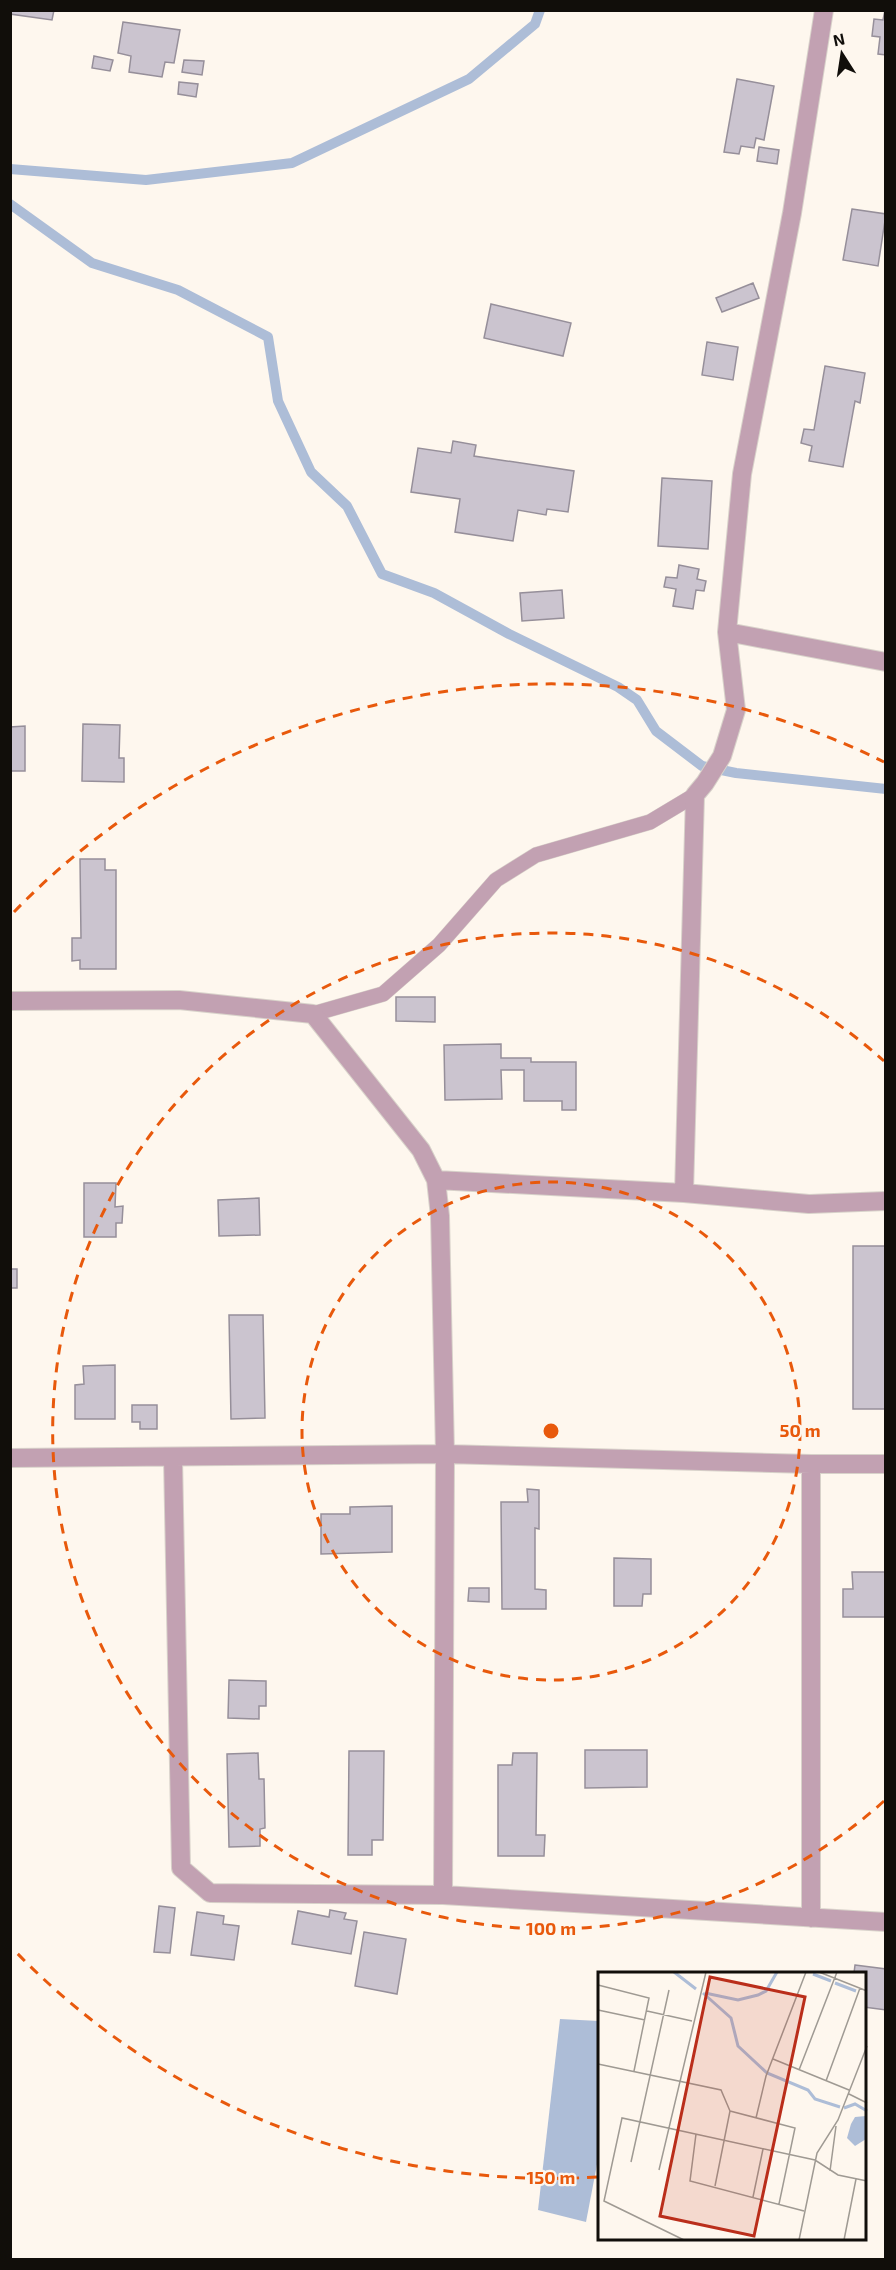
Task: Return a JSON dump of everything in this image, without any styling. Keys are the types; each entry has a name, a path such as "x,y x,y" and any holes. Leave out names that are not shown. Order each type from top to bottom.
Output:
{"street":[{"path":"684,1193 700,789 722,756 736,710 727,632 742,474 792,213 824,10"},
{"path":"727,632 885,662"},
{"path":"10,1001 179,1000 313,1014 421,1150 436,1180 440,1216 445,1454 443,1894"},
{"path":"436,1180 684,1193 809,1204 885,1200"},
{"path":"10,1458 445,1454 885,1464"},
{"path":"173,1458 181,1868 210,1893 443,1894 885,1922"},
{"path":"811,1464 811,1918"}],"lane":[{"path":"313,1014 383,994 439,945 496,880 536,855 650,822 700,789"}],"water":[{"path":"560,2019 598,2021 598,2159 586,2222 538,2210"}],"building":[{"path":"10,10 54,10 52,20 10,14"},
{"path":"885,10 886,55 878,54 880,37 872,36 874,19 883,20"},
{"path":"123,22 180,30 174,63 165,62 162,77 129,72 131,56 118,53"},
{"path":"94,56 113,60 110,71 92,68"},
{"path":"184,60 204,61 202,75 182,72"},
{"path":"737,79 774,86 764,140 756,138 754,148 741,146 739,154 724,152"},
{"path":"179,82 198,84 196,97 178,94"},
{"path":"759,147 779,150 777,164 757,161"},
{"path":"852,209 886,214 878,266 843,260"},
{"path":"753,283 759,298 722,312 716,298"},
{"path":"491,304 571,323 563,356 484,338"},
{"path":"707,342 738,347 733,380 702,375"},
{"path":"825,366 865,373 860,403 855,401 843,467 809,461 812,446 801,443 804,429 814,430"},
{"path":"453,441 476,445 474,456 574,471 568,512 547,509 546,515 518,510 513,541 455,532 460,499 411,492 418,448 451,453"},
{"path":"662,478 712,481 708,549 658,546"},
{"path":"679,565 699,569 697,579 706,581 704,591 696,590 693,609 673,606 676,589 664,587 666,577 677,578"},
{"path":"562,590 564,618 522,621 520,593"},
{"path":"83,724 120,725 119,758 124,758 124,782 82,781"},
{"path":"25,726 25,771 10,771 10,727"},
{"path":"80,859 105,859 105,870 116,870 116,969 80,969 80,960 72,961 72,938 81,938"},
{"path":"396,997 435,997 435,1022 396,1021"},
{"path":"501,1044 501,1058 531,1058 531,1062 576,1062 576,1110 562,1110 562,1101 524,1101 524,1070 501,1070 502,1099 445,1100 444,1045"},
{"path":"84,1183 116,1183 115,1207 123,1206 122,1223 116,1223 116,1237 84,1237"},
{"path":"259,1198 260,1235 219,1236 218,1200"},
{"path":"853,1246 886,1246 886,1409 853,1409"},
{"path":"10,1269 17,1269 17,1288 10,1288"},
{"path":"229,1315 263,1315 265,1418 231,1419"},
{"path":"115,1365 115,1419 75,1419 75,1385 84,1384 83,1366"},
{"path":"132,1405 157,1405 157,1429 140,1429 140,1422 132,1422"},
{"path":"527,1489 539,1490 539,1529 535,1528 535,1589 546,1590 546,1609 502,1609 501,1502 528,1502"},
{"path":"392,1506 392,1552 321,1554 321,1514 350,1514 350,1507"},
{"path":"614,1558 651,1559 651,1594 643,1594 642,1606 614,1606"},
{"path":"852,1572 885,1572 885,1617 843,1617 843,1589 853,1589"},
{"path":"469,1588 489,1588 489,1602 468,1601"},
{"path":"229,1680 266,1681 266,1706 259,1706 259,1719 228,1718"},
{"path":"585,1750 647,1750 647,1787 585,1788"},
{"path":"349,1751 384,1751 383,1840 372,1840 372,1855 348,1855"},
{"path":"258,1753 259,1779 264,1779 265,1828 260,1829 260,1846 229,1847 227,1754"},
{"path":"513,1753 537,1753 536,1835 545,1835 544,1856 498,1856 498,1765 512,1765"},
{"path":"159,1906 175,1908 170,1953 154,1952"},
{"path":"330,1910 346,1913 344,1919 357,1921 351,1954 292,1944 298,1911 329,1917"},
{"path":"197,1912 224,1916 223,1924 239,1926 234,1960 191,1955"},
{"path":"364,1932 406,1939 397,1994 355,1986"},
{"path":"855,1965 886,1969 886,2010 866,2007 866,1972 854,1972"}],"waterway":[{"path":"10,169 146,180 292,163 469,79 535,24 540,10"},
{"path":"10,204 92,263 178,290 268,337 278,401 311,472 347,506 382,574 434,593 509,634 618,687 637,700 656,731 702,766 736,773 886,789"}]}
